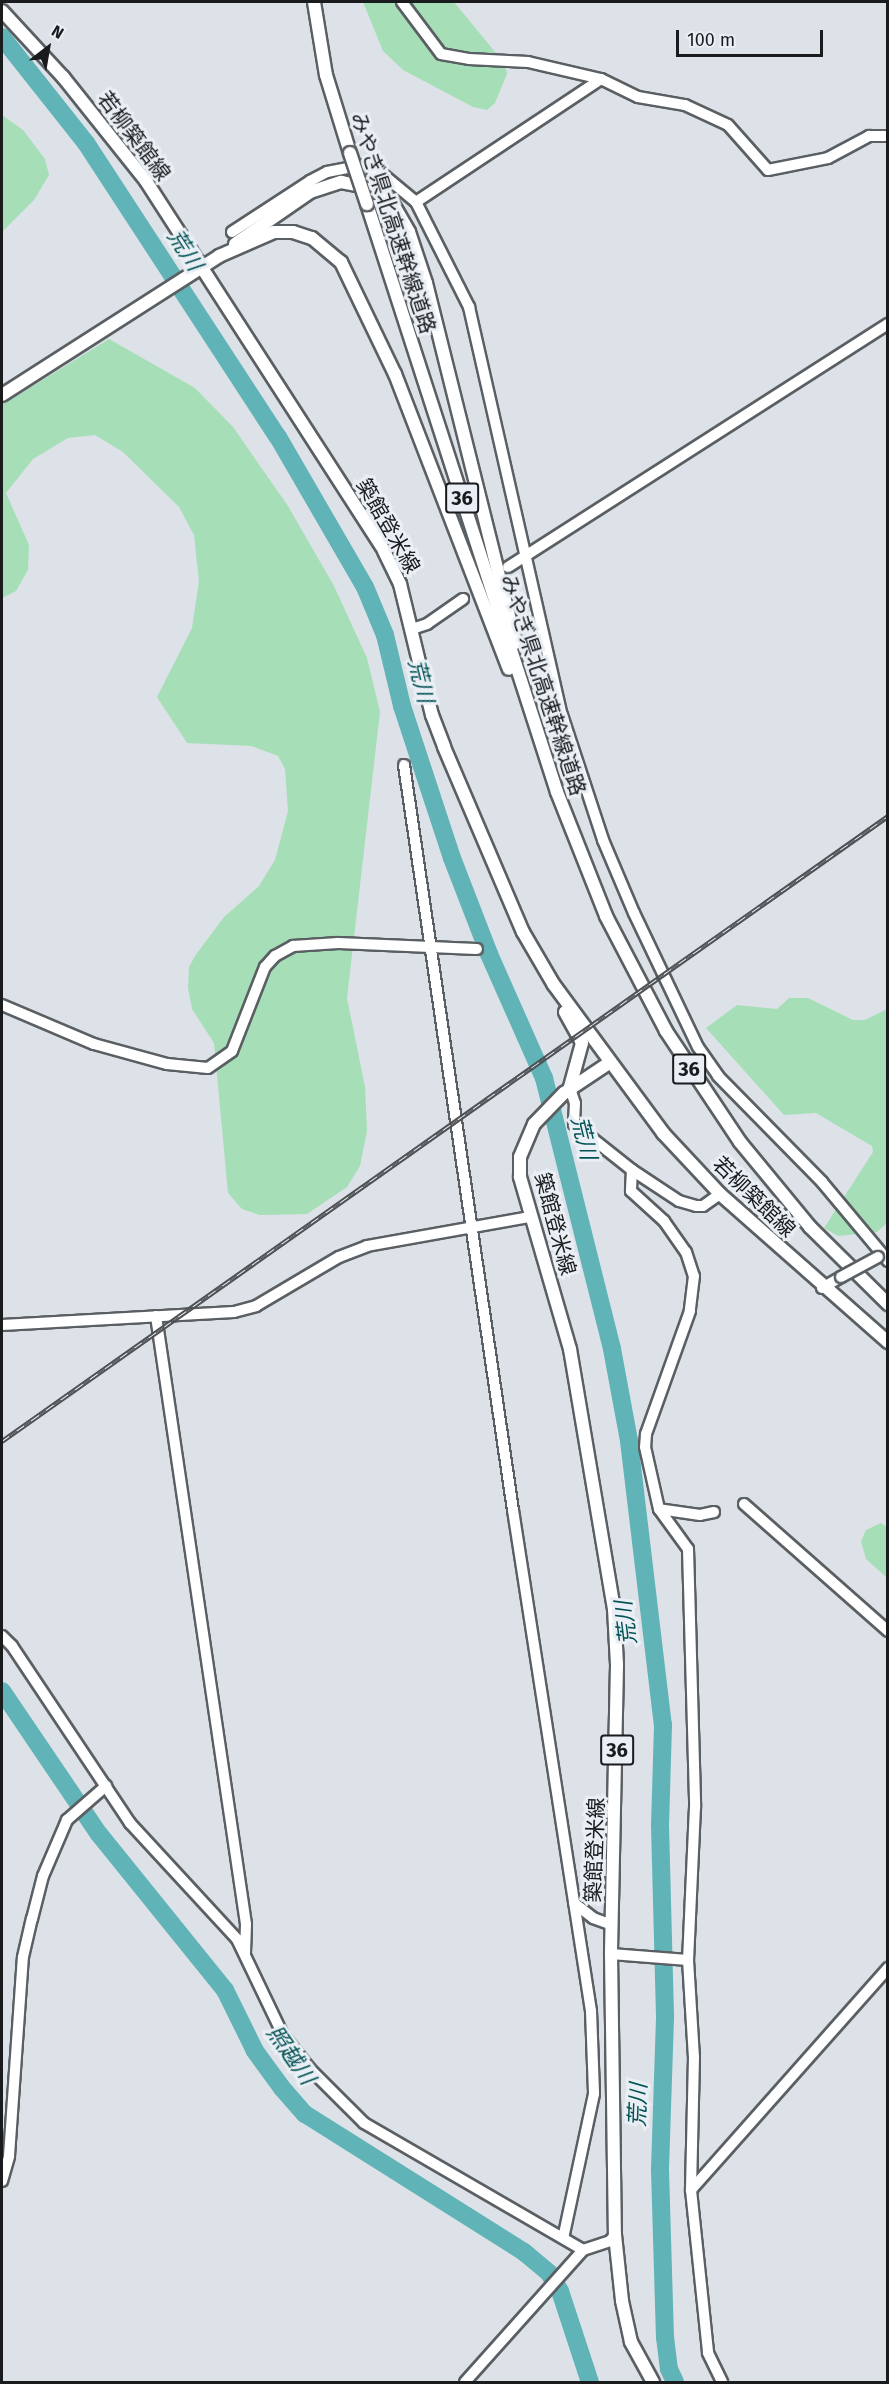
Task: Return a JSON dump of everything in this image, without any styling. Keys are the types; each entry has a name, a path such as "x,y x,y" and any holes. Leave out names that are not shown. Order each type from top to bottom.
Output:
{"main road":[{"name":"みやぎ県北高速幹線道路","path":"314,2 326,75 350,153 557,792 606,916 666,1031 706,1095 774,1186 888,1304"},
{"name":"若柳築館線","path":"2,11 63,77 123,150 196,269"},
{"path":"2,395 219,256 300,199 341,182 371,188 393,204 403,218 426,283 557,792"},
{"path":"219,256 274,232 292,232 312,238 341,262 395,374 557,792"},
{"name":"築館登米線","path":"196,269 384,551 400,584 432,716 523,932 554,985 609,1064 567,1091 534,1125 520,1157 529,1217 570,1349 614,1609 617,1729 611,1954 615,2235 622,2301 631,2342 653,2382"},
{"path":"554,985 582,1043 567,1091"},
{"name":"若柳築館線","path":"609,1064 663,1132 720,1194 822,1288 888,1342"}],"street":[{"path":"402,2 441,54 451,58 528,62 601,79 638,97 685,105 719,121 768,170 828,158 869,135 888,136"},
{"path":"416,202 601,79"},
{"path":"232,232 327,172 362,165 380,172 416,202 470,307 562,716 603,840 698,1047 718,1076 822,1182 884,1256 822,1288"},
{"path":"508,567 888,324"},
{"path":"412,629 427,624 463,599"},
{"path":"404,765 429,947 591,2012 594,2094 563,2238"},
{"path":"2,1005 94,1044 167,1064 208,1068 232,1051 265,967 275,956 310,943 477,949"},
{"path":"567,1091 575,1103 574,1124 632,1170 679,1201 696,1206 703,1206 720,1194"},
{"path":"632,1170 631,1191 664,1221 686,1252 694,1276 687,1321 656,1396 645,1447 659,1509 688,1549 695,1807 684,1960 694,2057 691,2190 708,2352 722,2382"},
{"path":"2,1325 234,1312 256,1306 339,1257 367,1246 529,1217"},
{"path":"156,1316 246,1924 244,1956"},
{"path":"744,1504 888,1630"},
{"path":"659,1509 700,1515 714,1512"},
{"path":"2,1636 12,1646 150,1847 222,1919 244,1956 283,2035 310,2069 364,2123 563,2238 581,2252"},
{"path":"2,2181 9,2156 23,1957 43,1876 67,1820 106,1786"},
{"path":"574,1903 593,1918 612,1925"},
{"path":"611,1954 684,1960"},
{"path":"691,2190 888,1968"},
{"path":"465,2382 537,2305 581,2252 610,2241 615,2235"}],"green space":[{"path":"363,2 454,2 505,64 507,74 495,103 487,110 473,107 403,70 383,51"},
{"path":"2,115 23,130 45,159 49,175 34,200 2,232"},
{"path":"109,339 195,388 233,427 288,506 334,586 367,658 380,712 347,998 365,1087 367,1131 360,1166 347,1187 307,1214 260,1215 242,1209 228,1193 214,1043 192,1009 188,988 189,967 195,956 224,917 259,886 275,860 288,811 285,769 278,756 251,746 187,743 157,697 192,628 199,581 194,535 179,507 123,452 95,435 68,438 33,459 6,493 29,545 28,570 16,591 2,598 2,405"},
{"path":"789,998 808,998 853,1020 865,1020 887,1009 887,1223 877,1232 838,1236 824,1228 873,1152 872,1146 816,1113 784,1115 706,1028 737,1005 777,1009"},
{"path":"881,1523 887,1527 887,1578 866,1559 861,1541 866,1530"}],"waterway":[{"name":"荒川","path":"2,37 86,143 278,437 365,587 385,635 402,706 452,858 489,954 544,1078 612,1349 629,1441 663,1725 660,1825 665,2018 660,2170 665,2337 669,2369 675,2382"},
{"name":"照越川","path":"2,1691 99,1834 225,1990 255,2051 282,2088 305,2114 524,2252 549,2273 560,2291 590,2382"}],"railway":[{"path":"2,1441 888,816"}]}
